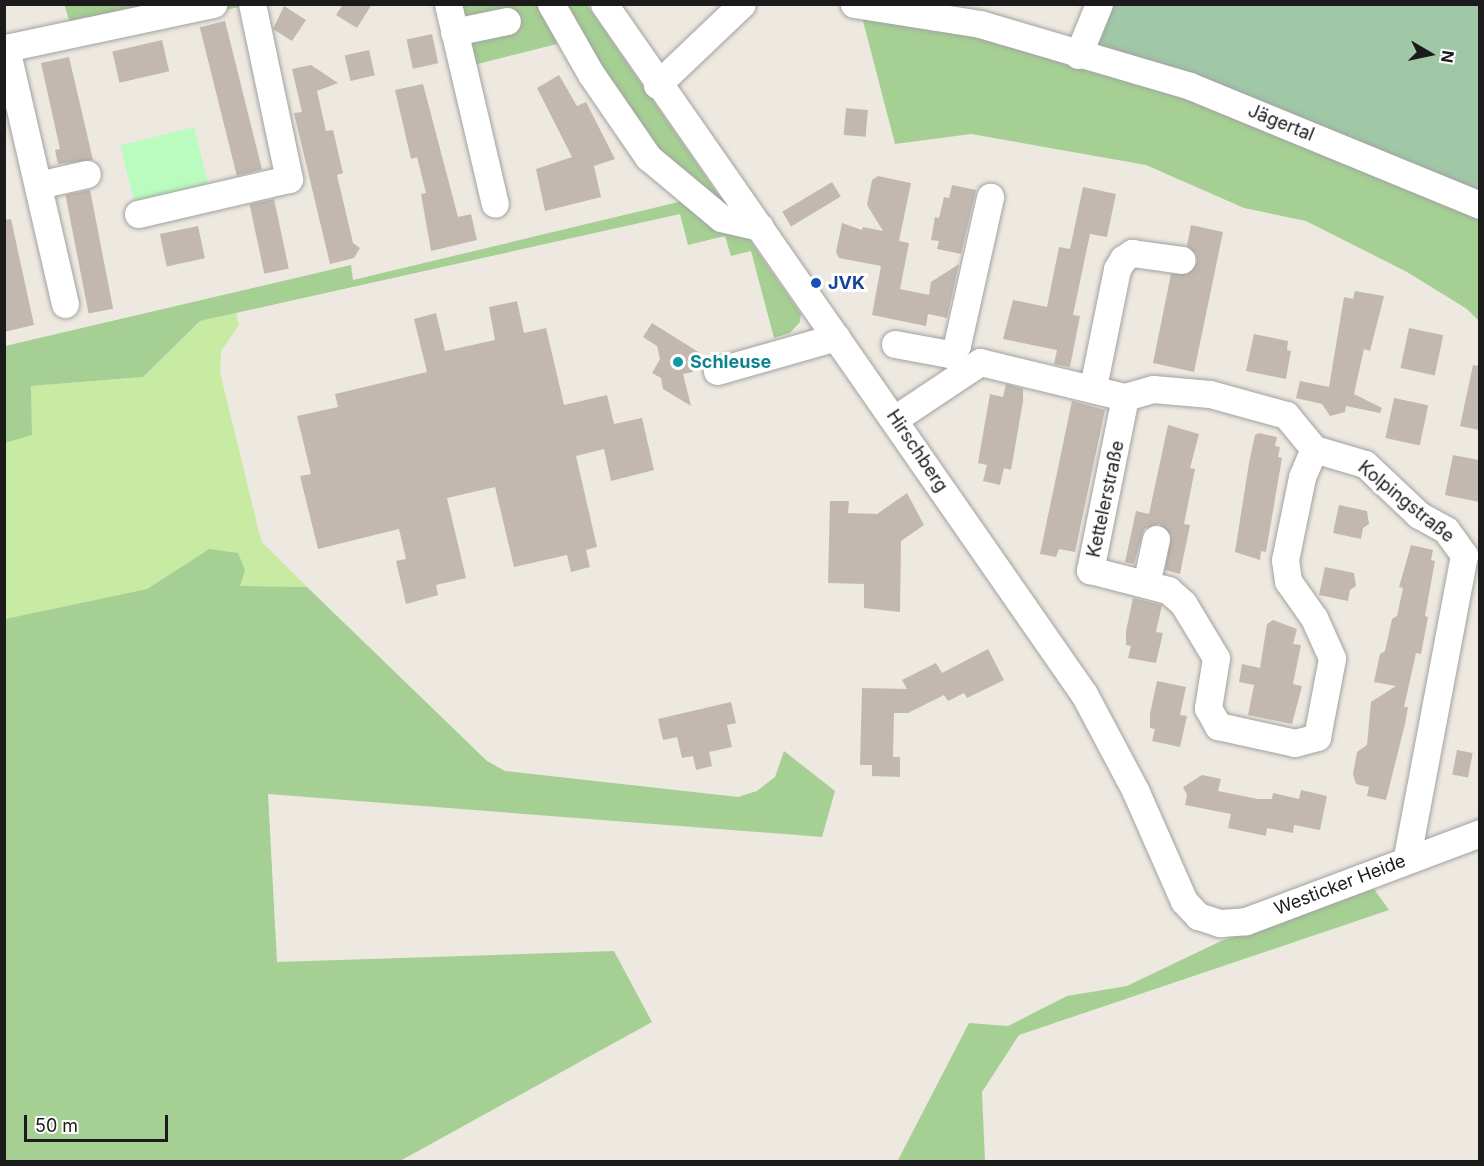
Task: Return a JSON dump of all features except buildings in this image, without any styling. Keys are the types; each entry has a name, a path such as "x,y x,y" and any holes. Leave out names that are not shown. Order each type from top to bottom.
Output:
{"street":[{"path":"65,304 6,48 213,4"},
{"path":"138,214 290,179 252,4"},
{"path":"448,4 495,204"},
{"path":"551,4 591,74 648,157 721,218 760,227"},
{"name":"Hirschberg","path":"604,4 657,85 896,418 1084,694 1136,790 1184,902 1198,916"},
{"name":"Jägertal","path":"854,4 980,24 1078,55 1190,86 1479,205"},
{"path":"1078,55 1099,4"},
{"path":"657,85 742,5"},
{"path":"454,32 507,21"},
{"path":"38,185 87,174"},
{"path":"895,344 949,354 957,345 990,197"},
{"path":"1093,387 1117,269 1123,259 1132,253 1182,260"},
{"path":"717,371 836,337"},
{"path":"941,390 942,352"},
{"path":"896,418 980,362 1093,387 1125,397 1153,389 1210,394 1286,415 1314,449"},
{"name":"Kettelerstraße","path":"1125,397 1090,570 1168,590 1183,603 1216,658 1208,708 1218,726 1295,743 1317,737 1332,658 1314,618 1288,581 1285,560 1302,477 1314,449"},
{"name":"Kolpingstraße","path":"1314,449 1365,464 1419,515 1446,530 1464,555 1407,858"},
{"path":"1146,584 1156,539"},
{"name":"Westicker Heide","path":"1198,916 1220,923 1246,921 1407,858 1479,833"}],"green space":[{"path":"64,4 248,5 77,44"},
{"path":"439,5 587,5 801,314 800,322 790,333 774,338 751,251 731,256 725,236 688,245 680,214 200,321 143,377 31,386 32,435 5,443 5,346 351,265 353,280 687,200 561,43 454,70"},
{"path":"1110,5 1479,5 1479,193 1191,74 1092,48"},
{"path":"862,17 921,21 1017,45 1078,68 1205,99 1479,213 1479,321 1467,309 1407,272 1306,221 1244,208 1146,165 971,134 895,144"},
{"path":"194,127 210,190 136,208 120,145"},
{"path":"236,313 239,325 221,351 220,372 259,532 262,542 307,587 239,586 209,549 147,589 5,619 5,443 32,435 31,386 143,377 200,321"},
{"path":"209,549 238,553 245,570 240,586 307,587 487,761 505,771 738,797 757,791 775,777 784,751 835,791 822,837 268,794 277,962 614,951 652,1022 400,1161 5,1161 5,619 147,589"},
{"path":"1374,889 1389,910 1019,1035 982,1092 985,1161 897,1162 969,1023 1008,1026 1067,996 1127,986 1221,941"}],"place":[{"name":"JVK","path":"816,283"},
{"name":"Schleuse","path":"678,362"}]}
